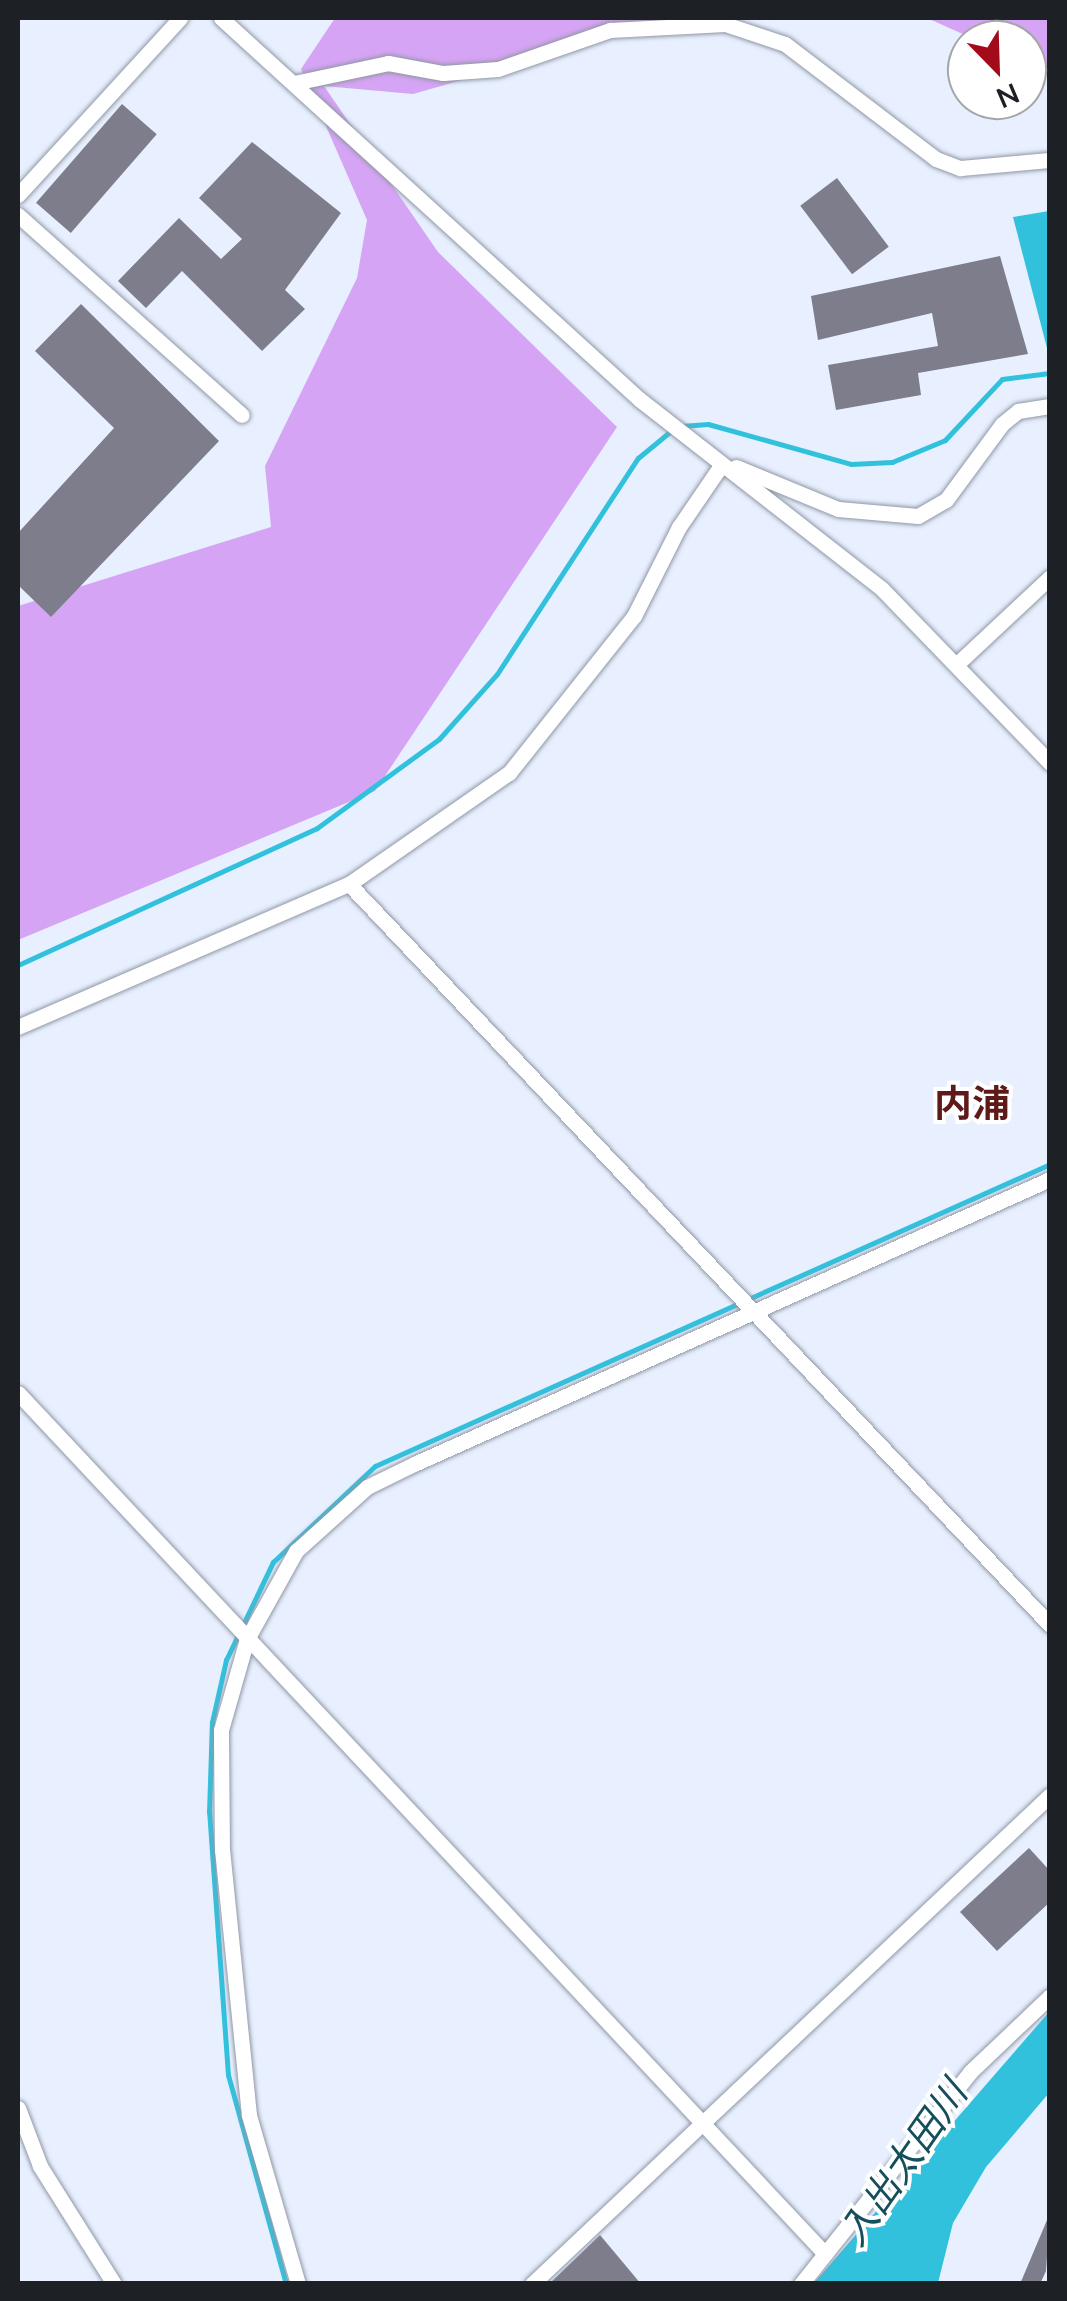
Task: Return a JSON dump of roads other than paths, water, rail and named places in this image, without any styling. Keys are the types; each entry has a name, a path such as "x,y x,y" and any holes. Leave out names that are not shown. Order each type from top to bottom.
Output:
{"street":[{"path":"18,195 180,18"},
{"path":"221,18 423,208 722,464 810,526 957,664 1050,763"},
{"path":"294,84 388,63 442,73 498,69 610,30 725,24 785,44 936,159 960,168 1050,160"},
{"path":"18,215 242,416"},
{"path":"722,464 838,509 918,516 946,500 1010,418 1050,406"},
{"path":"18,1027 348,884 509,772 550,728 634,616 679,526 722,464"},
{"path":"957,664 1050,578"},
{"path":"348,884 1050,1625"},
{"path":"298,2284 249,2114 222,1851 221,1730 247,1639 296,1551 368,1487 750,1311 1050,1179"},
{"path":"18,1393 825,2254"},
{"path":"532,2284 1050,1795"},
{"path":"801,2284 970,2072 1050,1996"},
{"path":"18,2108 40,2166 114,2284"}],"water":[{"path":"1049,211 1050,348 1047,348 1013,217"},
{"path":"1049,2012 1049,2093 986,2167 953,2223 938,2283 814,2283"}],"waterway":[{"path":"681,426 708,424 851,464 892,462 945,440 1002,379 1050,373"},
{"path":"18,965 317,828 439,739 497,674 638,458 672,430"},
{"path":"286,2284 228,2075 209,1812 212,1722 226,1660 273,1562 375,1466 1050,1164"}],"district":[{"name":"内浦","path":"972,1104"}],"water label":[{"name":"入出太田川","path":"903,2163"}]}
